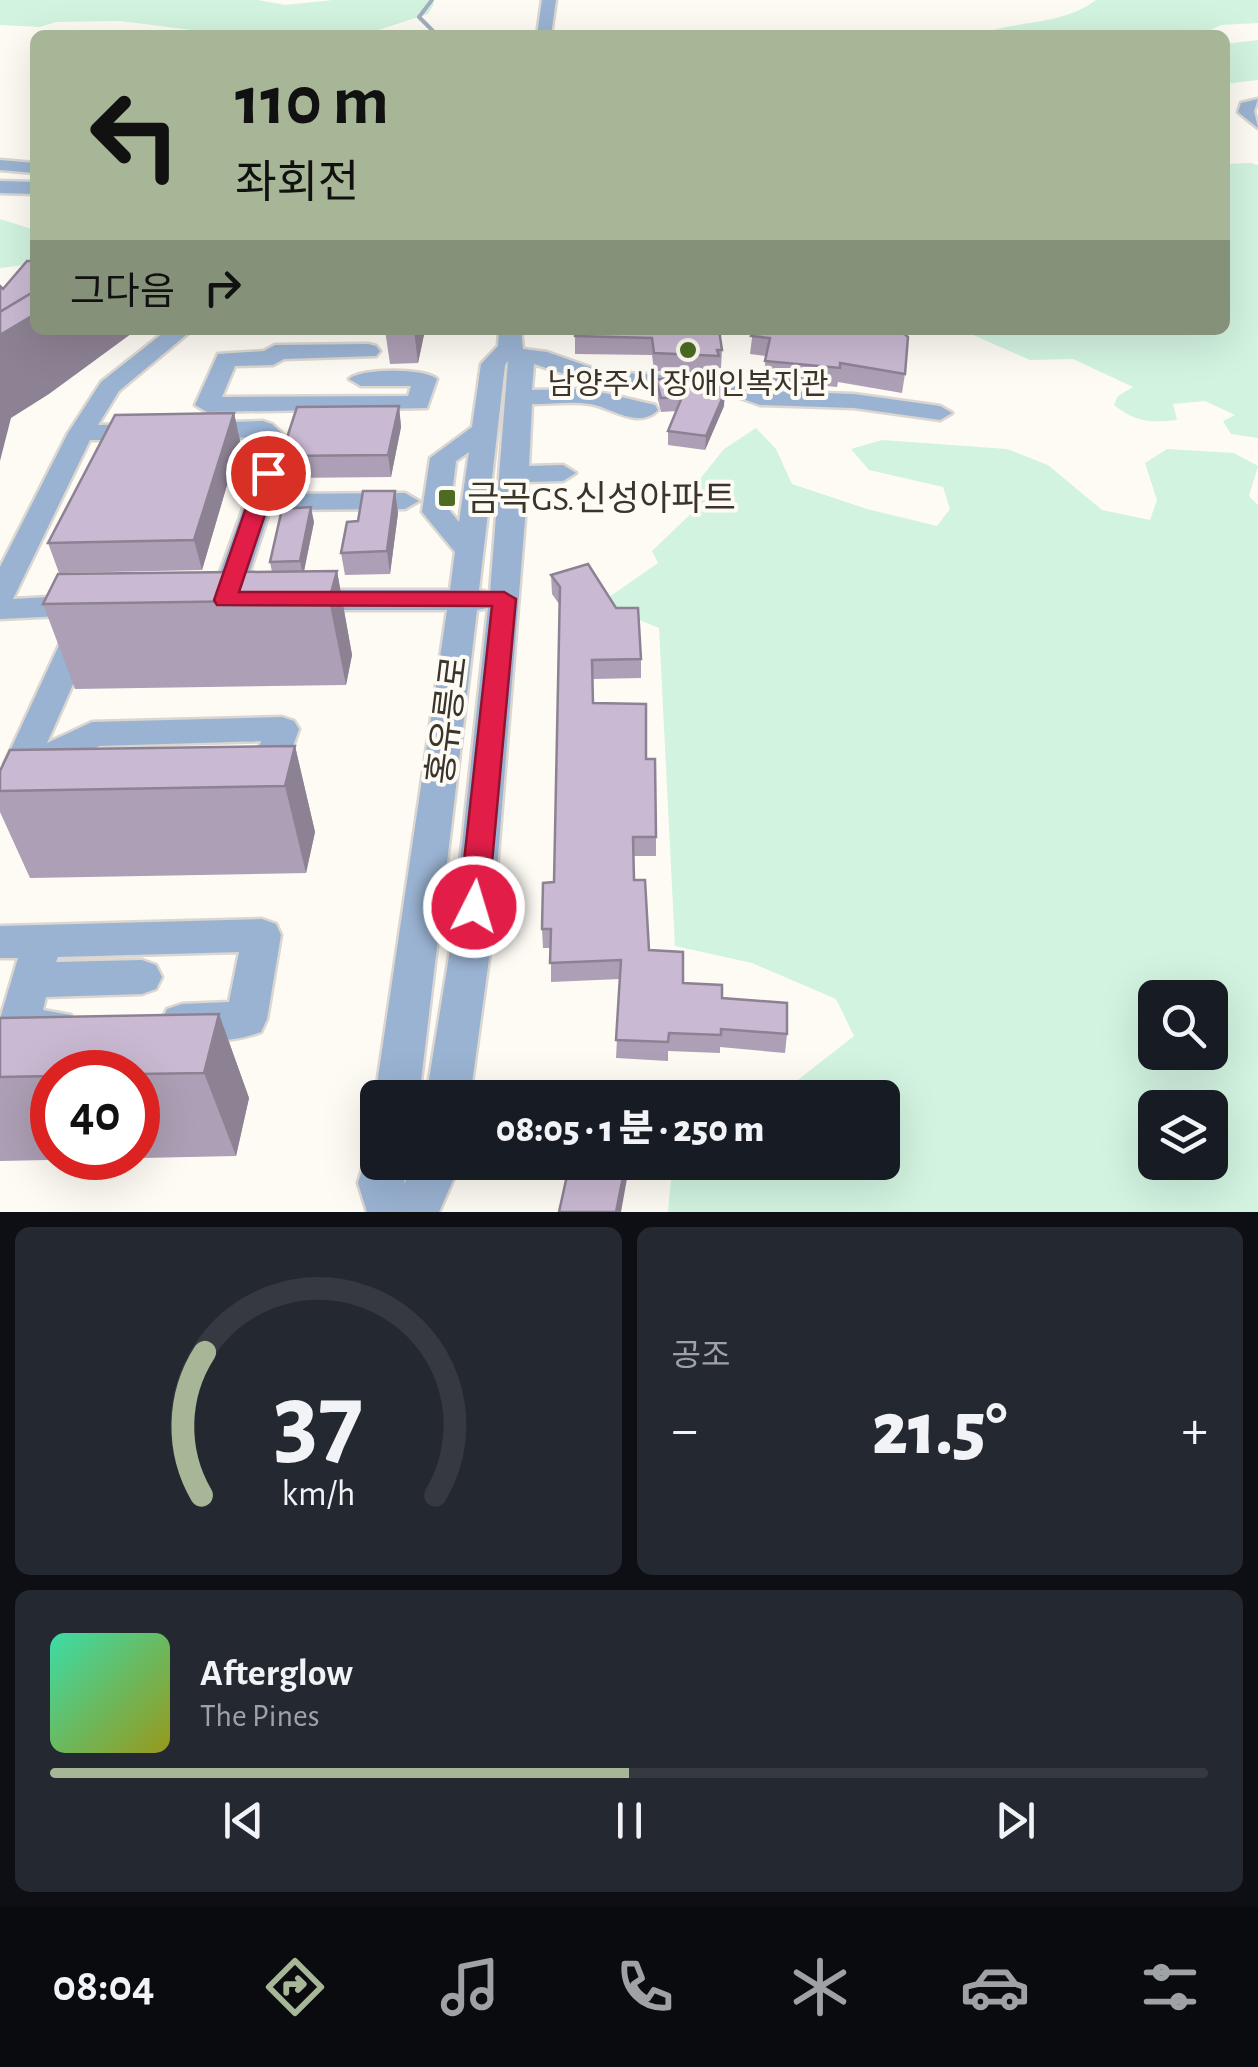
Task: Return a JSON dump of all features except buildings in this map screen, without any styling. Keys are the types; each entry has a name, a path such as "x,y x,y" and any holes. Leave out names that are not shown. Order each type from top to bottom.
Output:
{"street":[{"path":"545,30 549,0"},
{"path":"1258,104 1247,106 1246,112 1258,123"},
{"path":"0,164 30,167"},
{"path":"0,187 30,188"},
{"path":"11,765 76,640 114,618 2,593 82,433 110,386 176,335"},
{"path":"354,404 371,340 275,352 273,358 226,359 207,405 354,404 418,403 425,379 361,379"},
{"path":"511,344 602,379 728,385 760,398 854,402 940,413"},
{"name":"홍유릉로","path":"400,1080 494,364 511,344 522,363 515,474 470,944 451,1080"},
{"path":"521,397 586,396 619,403 622,410 646,410"},
{"path":"82,433 263,430 272,434 278,443 225,600"},
{"path":"470,552 436,512 443,458 484,431"},
{"path":"515,474 563,474"},
{"path":"258,502 405,501"},
{"path":"275,609 504,599"},
{"path":"242,627 197,614 225,600 351,626"},
{"path":"282,730 263,789 73,792 61,782 11,765 66,750 92,734 282,730"},
{"path":"11,765 106,752 167,752"},
{"path":"0,942 262,935 246,1019 148,1024"},
{"path":"43,939 20,1018 30,1029 89,1026"},
{"path":"32,980 142,978"},
{"path":"382,1180 390,1212"},
{"path":"415,1212 430,1180"}],"green space":[{"path":"0,0 258,0 285,5 333,0 429,0 434,4 428,14 378,30 191,30 120,21 56,22 40,27 0,25"},
{"path":"1096,0 1258,0 1258,23 1221,25 1211,30 992,30 1054,19"},
{"path":"1258,40 1258,80 1230,83 1230,43"},
{"path":"1230,164 1258,165 1258,438 1231,434 1223,421 1235,415 1205,401 1173,404 1177,420 1136,418 1114,405 1118,396 1133,387 1073,359 1030,360 973,335 1230,335"},
{"path":"0,219 30,228 30,264 0,268"},
{"path":"756,428 776,449 792,484 867,509 937,526 950,509 943,487 869,470 851,449 882,440 1007,449 1048,465 1102,510 1150,520 1157,500 1145,463 1167,449 1234,453 1258,466 1249,496 1258,505 1258,1212 668,1212 671,1180 900,1180 900,1080 798,1080 854,1036 836,999 752,963 675,946 659,628 599,604 658,563 652,551 700,505 691,490 724,449"}],"waterway":[{"path":"432,0 419,17 432,30"}],"place":[{"name":"남양주시 장애인복지관","path":"688,350"},
{"name":"금곡GS.신성아파트","path":"447,498"}],"route":[{"path":"268,473 225,600 504,599 474,907"}]}
